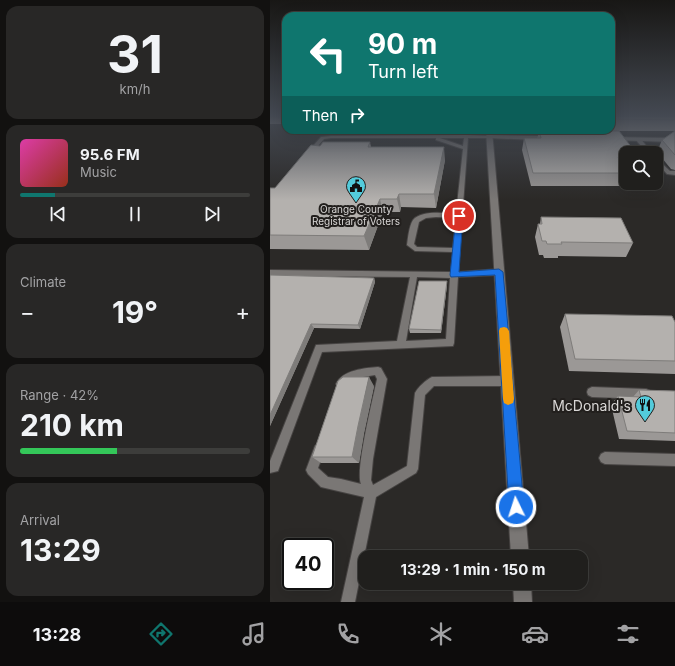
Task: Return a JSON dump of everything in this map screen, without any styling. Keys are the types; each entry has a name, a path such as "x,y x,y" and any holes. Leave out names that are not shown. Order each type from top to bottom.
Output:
{"street":[{"path":"490,144 519,550"},
{"path":"522,590 523,602"}],"lane":[{"path":"304,159 317,144"},
{"path":"454,144 465,148"},
{"path":"270,467 274,467 318,348 450,343 454,275 465,144"},
{"path":"663,167 669,173 675,173"},
{"path":"456,250 415,249 410,245 416,221 419,218 428,215 459,216"},
{"path":"270,273 454,275 499,272"},
{"path":"401,345 414,275"},
{"path":"336,394 338,386 350,376 364,372 378,371 382,379 367,459 365,480 371,493 348,602"},
{"path":"322,440 312,470 325,483 341,485 371,493 412,469 420,393 432,382 507,381"},
{"path":"592,392 652,394"},
{"path":"605,458 675,460"}],"building":[{"name":"Orange County Registrar of Voters","path":"321,144 369,144 368,147 444,147 434,194 399,194 397,199 380,199 364,236 270,235 270,188 275,188 311,145 320,146"},
{"path":"526,144 629,144 631,146 619,146 619,173 533,173"},
{"path":"666,144 675,144 675,155"},
{"path":"541,217 621,218 633,243 561,242 562,244 547,244 546,241 542,241 538,224 542,224"},
{"path":"270,275 374,278 358,325 311,324 270,415"},
{"path":"419,281 447,281 441,330 409,329"},
{"path":"565,314 672,316 675,322 675,361 575,359"},
{"path":"343,377 369,377 352,457 312,457 338,381"},
{"name":"McDonald's","path":"639,390 675,391 675,433 627,431 618,396 641,397"}],"slow traffic":[{"path":"504,331 508,399"}],"place":[{"name":"Orange County Registrar of Voters","path":"356,203"},
{"name":"McDonald's","path":"645,422"}],"route":[{"path":"459,216 454,275 499,272 516,507"}]}
